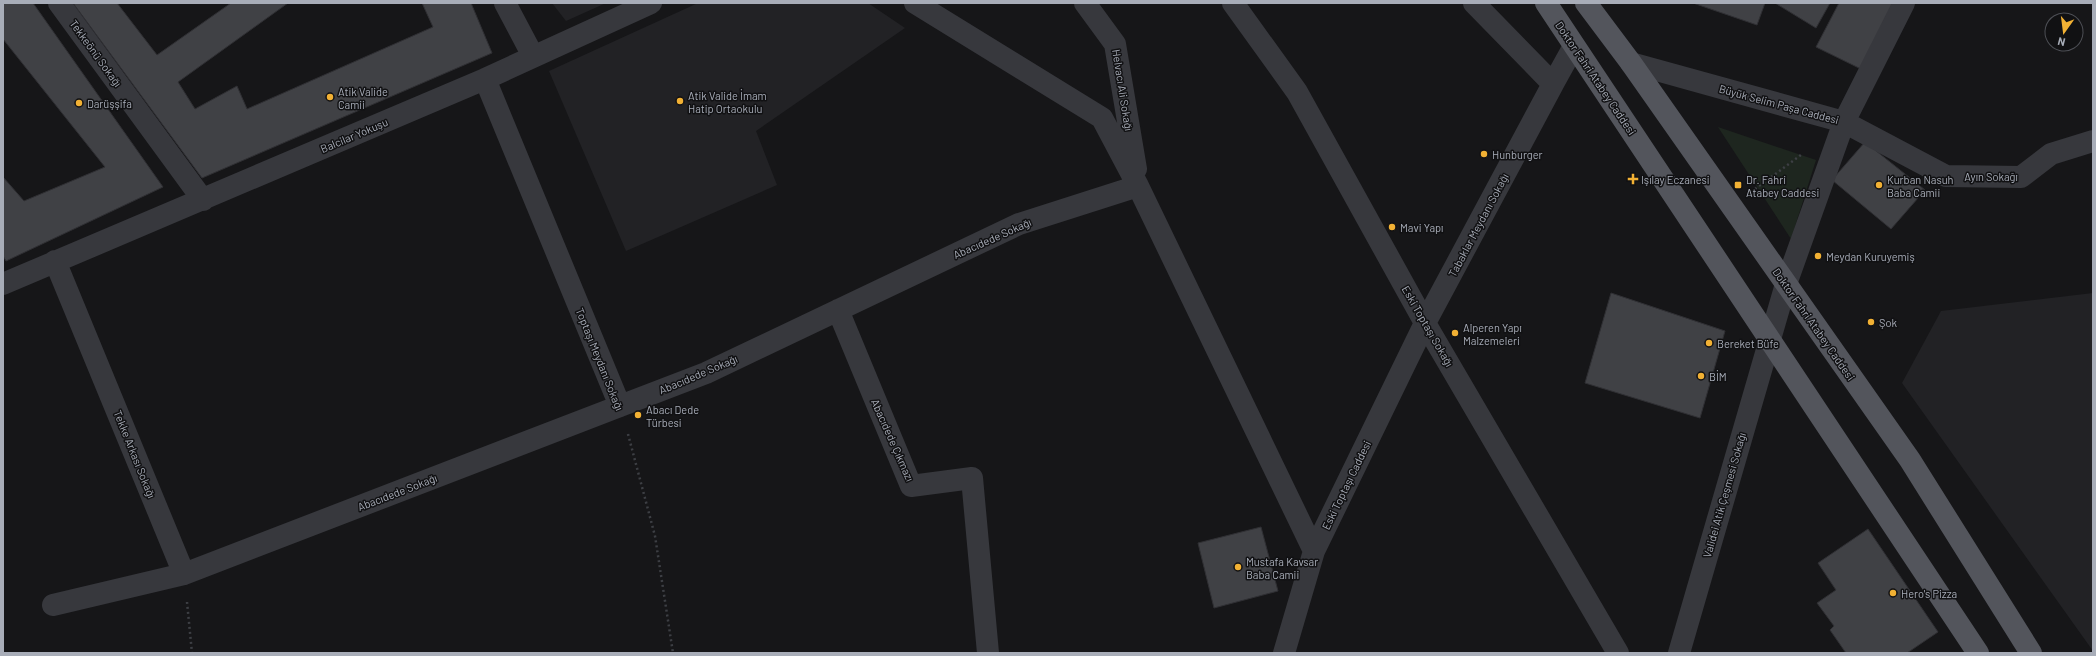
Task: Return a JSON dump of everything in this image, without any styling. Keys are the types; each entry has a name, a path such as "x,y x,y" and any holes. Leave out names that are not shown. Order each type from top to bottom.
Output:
{"main road":[{"name":"Doktor Fahri Atabey Caddesi","path":"1546,3 1770,337 1978,653"},
{"name":"Doktor Fahri Atabey Caddesi","path":"1586,3 1631,63 1730,207 1910,460 2031,653"}],"street":[{"name":"Tekkeönü Sokağı","path":"59,3 203,200"},
{"path":"505,3 533,56"},
{"name":"Balcilar Yokuşu","path":"3,284 485,79 650,3"},
{"path":"915,3 1102,118 1138,186 1314,551"},
{"name":"Helvacı Ali Sokağı","path":"1085,3 1115,44 1138,186"},
{"name":"Eski Toptaşı Sokağı","path":"1233,3 1297,92 1425,323 1618,653"},
{"path":"1474,3 1553,84"},
{"name":"Büyük Selim Paşa Caddesi","path":"1631,63 1844,122 1904,3"},
{"name":"Tabaklar Meydanı Sokağı","path":"1425,323 1574,46"},
{"name":"Toptaşı Meydanı Sokağı","path":"485,79 620,406"},
{"path":"1770,337 1786,284 1844,122"},
{"name":"Ayın Sokağı","path":"1844,122 1946,176 2021,177 2051,154 2093,141"},
{"name":"Abacıdede Sokağı","path":"53,606 184,574 706,373 1019,224 1138,186"},
{"name":"Tekke Arkası Sokağı","path":"55,261 184,574"},
{"name":"Abacıdede Çıkmazı","path":"838,310 911,486 972,478 988,653"},
{"name":"Eski Toptaşı Caddesi","path":"1284,653 1314,551 1425,323"},
{"name":"Validei Atik Çeşmesi Sokağı","path":"1679,653 1770,337"}],"path":[{"path":"1730,207 1806,150"},
{"name":"Toptaşı Meydanı Sokağı","path":"620,406 655,536 673,653"},
{"path":"184,574 192,653"}],"shaded area":[{"path":"552,3 606,3 566,21"},
{"name":"Atik Valide İmam Hatip Ortaokulu","path":"698,3 868,3 905,28 756,131 777,185 626,251 549,71"},
{"path":"1718,127 1816,160 1791,239"},
{"path":"2093,293 2093,651 1902,383 1941,311"}],"building":[{"name":"Darüşşifa","path":"3,3 33,3 163,187 6,261 3,256 3,177 24,201 105,167 3,39"},
{"name":"Atik Valide Camii","path":"73,3 117,3 157,55 231,3 288,3 178,82 195,109 237,86 247,109 433,27 422,3 471,3 492,53 202,178"},
{"path":"1693,3 1765,3 1757,25"},
{"path":"1775,3 1830,3 1816,28"},
{"path":"1839,3 1895,3 1861,69 1816,47"},
{"name":"Kurban Nasuh Baba Camii","path":"1865,142 1925,190 1891,229 1832,180"},
{"path":"1611,293 1725,331 1700,418 1585,383"},
{"name":"Mustafa Kavsar Baba Camii","path":"1261,527 1278,591 1214,608 1198,543"},
{"path":"1868,529 1938,632 1907,653 1846,653 1830,630 1834,626 1817,603 1836,590 1818,563"}],"place":[{"name":"Atik Valide Camii","path":"330,97"},
{"name":"Atik Valide İmam Hatip Ortaokulu","path":"680,101"},
{"name":"Darüşşifa","path":"79,103"},
{"name":"Hunburger","path":"1484,154"},
{"name":"Işılay Eczanesi","path":"1633,179"},
{"name":"Dr. Fahri Atabey Caddesi","path":"1738,185"},
{"name":"Kurban Nasuh Baba Camii","path":"1879,185"},
{"name":"Mavi Yapı","path":"1392,227"},
{"name":"Meydan Kuruyemiş","path":"1818,256"},
{"name":"Şok","path":"1871,322"},
{"name":"Alperen Yapı Malzemeleri","path":"1455,333"},
{"name":"Bereket Büfe","path":"1709,343"},
{"name":"BİM","path":"1701,376"},
{"name":"Abacı Dede Türbesi","path":"638,415"},
{"name":"Mustafa Kavsar Baba Camii","path":"1238,567"},
{"name":"Hero's Pizza","path":"1893,593"}]}
